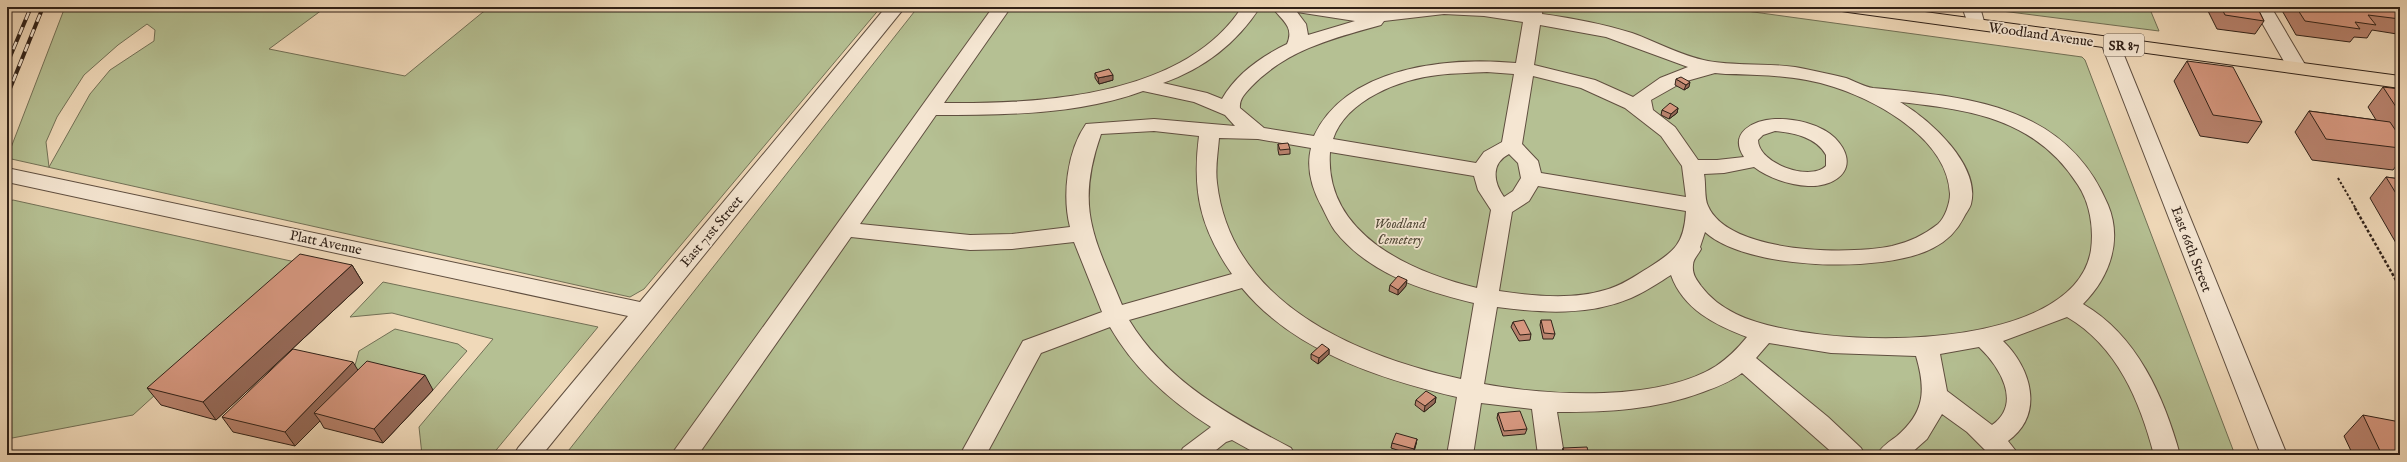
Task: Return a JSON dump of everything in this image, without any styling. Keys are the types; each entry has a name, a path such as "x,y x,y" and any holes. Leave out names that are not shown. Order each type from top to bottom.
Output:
{"main road":[{"name":"Woodland Avenue","path":"1848,7 2400,82"}],"street":[{"name":"East 71st Street","path":"527,455 644,311 896,7"},
{"path":"689,454 1002,7"},
{"path":"930,109 1007,108 1065,103 1143,85 1168,76 1224,40 1251,7"},
{"path":"1281,7 1294,19 1299,29 1300,39 1295,47"},
{"path":"1299,7 1361,15 1454,9 1533,12 1621,36 1716,68"},
{"path":"1971,7 1976,25"},
{"path":"2262,7 2297,68"},
{"path":"1512,145 1533,12"},
{"path":"1232,111 1232,98 1247,79 1265,63 1318,37 1402,13"},
{"name":"East 66th Street","path":"2110,43 2274,455"},
{"path":"1643,104 1675,78 1700,70 1716,68 1756,68 1826,78 1869,92 1960,104 1997,112 2034,129 2071,157 2084,175 2098,204 2103,226 2104,248 2088,285 2067,306 2039,320 1985,338 1926,347 1843,345 1764,334 1719,315 1697,299 1688,288 1682,274 1684,254 1695,226 1697,206 1692,166 1678,142 1643,104 1620,98 1574,81 1523,70 1488,66 1461,66 1423,72 1386,82 1361,95 1341,111 1327,129 1322,144 1320,168 1324,189 1334,213 1348,235 1379,259 1406,274 1444,288 1486,298 1543,304 1601,300 1633,288 1684,254 1701,242 1725,236"},
{"path":"1143,85 1200,96 1232,111 1258,134"},
{"path":"1532,178 1697,206 1710,224 1725,236 1766,249 1812,256 1857,258 1910,250 1940,236 1949,228 1957,214 1961,192 1959,182 1945,152 1935,140 1910,117 1869,92"},
{"path":"1065,103 1093,128 1154,125 1258,134 1484,171"},
{"path":"1093,128 1085,152 1077,190 1082,233 1120,327 1142,356 1182,393 1233,430 1282,455"},
{"path":"1210,131 1206,164 1206,183 1211,203 1227,249 1247,278 1268,303 1292,322 1350,355 1385,368 1470,390 1543,401 1622,402 1662,396 1719,376 1742,360 1764,334"},
{"path":"1460,455 1502,209 1485,184 1484,171 1488,162 1495,153 1512,145"},
{"path":"1502,209 1521,196 1532,178 1528,161 1512,145"},
{"path":"1692,166 1710,168 1731,166 1756,160"},
{"name":"Platt Avenue","path":"7,175 644,311"},
{"path":"846,229 920,239 988,243 1041,239 1082,233"},
{"path":"973,455 1032,347 1115,316 1247,278"},
{"path":"2067,306 2096,325 2117,346 2132,368 2148,400 2162,435 2167,455"},
{"path":"1936,396 1965,417 1999,447 2006,431 2014,421 2020,398 2019,388 2006,360 1985,338"},
{"path":"1890,455 1913,440 1926,423 1936,396 1934,376 1926,347"},
{"path":"1742,360 1820,424 1852,455"},
{"path":"1543,401 1551,455"},
{"path":"1192,455 1217,435 1233,430"}],"path":[{"path":"2338,178 2397,282 2400,283"}],"green space":[{"path":"65,7 326,7 269,49 405,76 483,12 493,7 881,7 644,289 630,297 7,158","holes":["147,24 155,30 154,41 110,70 90,94 49,167 46,142 57,117 84,75 118,45"]},
{"name":"Woodland Cemetery","path":"918,7 1717,7 2082,57 2085,60 2235,455 565,455"},
{"path":"1985,7 2149,7 2159,31 1986,9"},
{"path":"13,200 300,263 133,415 7,439 7,202"},
{"path":"383,282 598,327 492,455 422,455 419,427 493,339 392,313 350,317"},
{"path":"395,329 458,344 467,351 433,390 354,369 359,351"}],"building":[{"path":"2221,7 2257,7 2264,21 2225,15"},
{"path":"2296,7 2400,7 2400,19 2368,15 2376,25 2355,22 2360,29 2305,21"},
{"path":"2187,61 2233,67 2262,122 2213,115"},
{"path":"1109,69 1113,75 1098,78 1095,73"},
{"path":"1681,77 1690,82 1686,85 1676,79"},
{"path":"2383,87 2400,89 2400,113"},
{"path":"1670,103 1678,108 1671,114 1662,110"},
{"path":"2309,111 2390,122 2400,137 2400,148 2326,139"},
{"path":"1288,143 1290,149 1280,150 1278,144"},
{"path":"2386,177 2400,179 2400,200"},
{"path":"300,254 352,265 203,402 147,388"},
{"path":"1398,276 1407,280 1398,290 1390,285"},
{"path":"1524,320 1531,334 1520,335 1513,322"},
{"path":"1541,320 1551,320 1555,334 1544,333"},
{"path":"1322,344 1329,349 1319,358 1311,354"},
{"path":"293,349 353,362 285,432 222,417"},
{"path":"367,361 425,375 374,429 314,413"},
{"path":"1426,391 1436,397 1425,406 1416,400"},
{"path":"1520,411 1527,429 1504,431 1498,413"},
{"path":"2363,415 2400,422 2400,455 2382,455"},
{"path":"1396,433 1417,439 1414,449 1392,443"},
{"path":"1587,447 1589,455 1565,455 1563,448"}],"railway":[{"path":"7,64 31,7"},
{"path":"7,96 43,7"}]}
